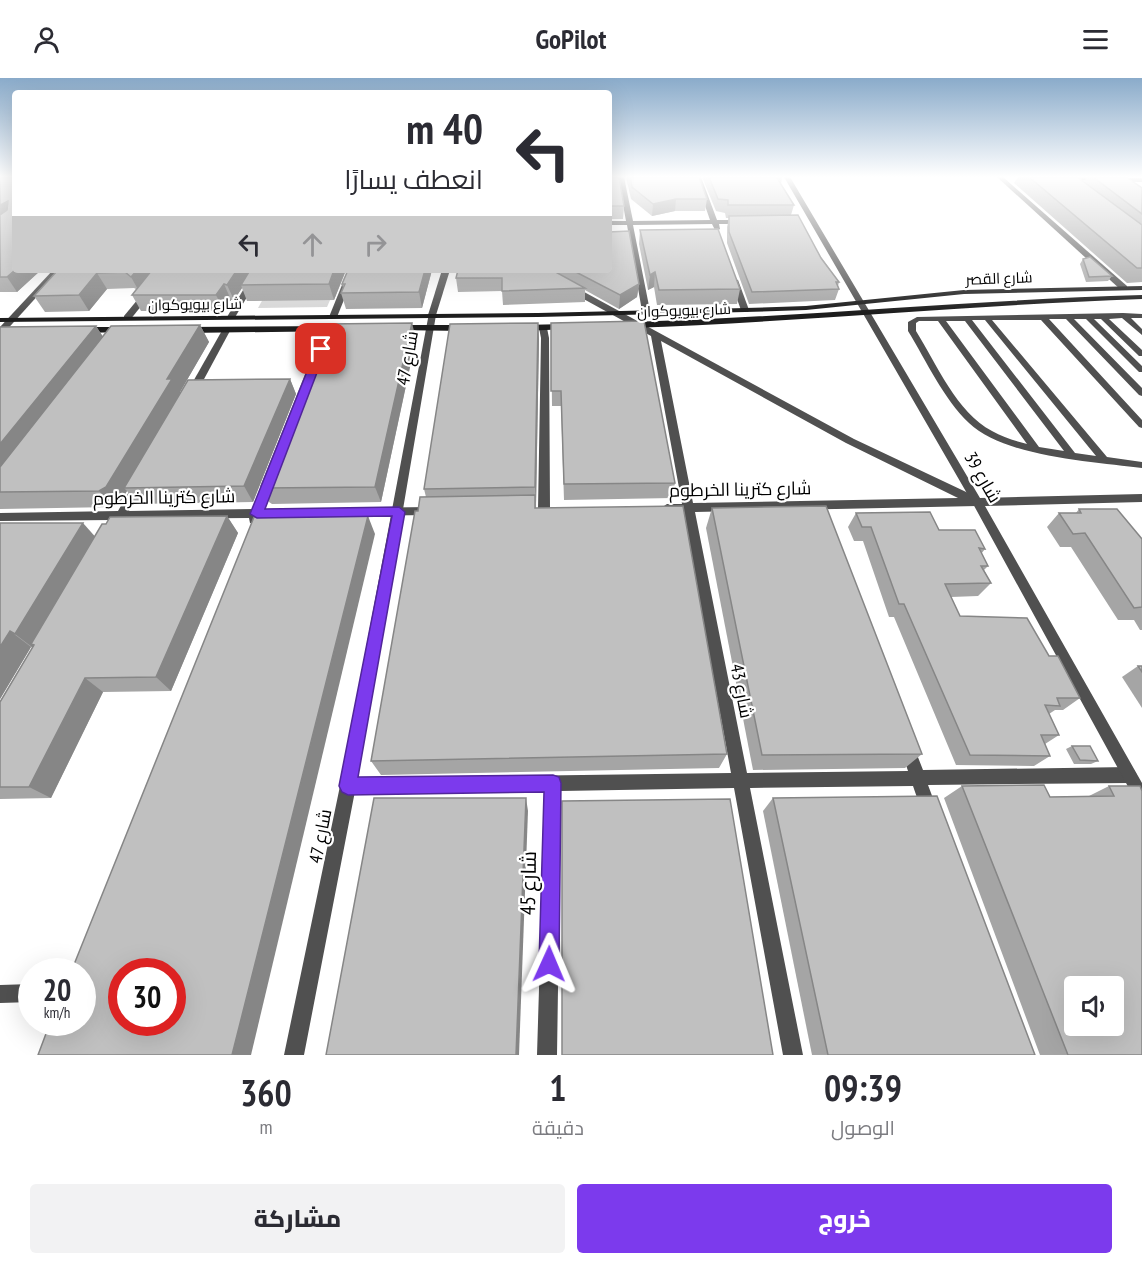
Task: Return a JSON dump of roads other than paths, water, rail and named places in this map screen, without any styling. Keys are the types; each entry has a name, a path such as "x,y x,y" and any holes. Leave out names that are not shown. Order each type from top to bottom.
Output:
{"main road":[{"name":"شارع القصر","path":"858,302 964,292 1142,288"},
{"name":"شارع القصر","path":"864,312 986,303 1142,297"},
{"name":"شارع بيويوكوان","path":"5,320 231,317 329,328 431,321 745,310 858,302"},
{"name":"شارع بيويوكوان","path":"618,326 786,320 864,312"},
{"name":"شارع بيويوكوان","path":"386,328 431,321 471,328"},
{"path":"512,328 575,327"},
{"name":"شارع بيويوكوان","path":"181,330 352,329"},
{"name":"شارع بيويوكوان","path":"74,330 135,330"},
{"path":"0,332 11,332"}],"street":[{"path":"612,223 665,223"},
{"path":"632,223 646,312"},
{"path":"714,223 718,233"},
{"name":"شارع 39","path":"813,223 977,502 1142,798"},
{"path":"1051,223 1124,288"},
{"path":"729,266 745,310"},
{"path":"0,332 5,320 54,273"},
{"path":"127,318 164,273"},
{"path":"231,317 257,273"},
{"path":"329,328 351,273"},
{"name":"شارع 47","path":"294,1055 348,786 399,512 431,321 445,273"},
{"path":"567,286 850,441 977,502"},
{"path":"543,328 545,338 544,509"},
{"path":"186,402 227,329"},
{"path":"117,339 124,330"},
{"name":"شارع 43","path":"655,334 793,1055"},
{"path":"248,536 278,459"},
{"path":"110,536 145,474"},
{"name":"شارع كترينا الخرطوم","path":"652,508 822,511 977,502 1142,498"},
{"name":"شارع كترينا الخرطوم","path":"0,518 444,511"},
{"path":"903,735 934,823"},
{"path":"348,786 1129,775"},
{"name":"شارع 45","path":"547,1055 553,783"},
{"path":"0,994 18,993"}],"lane":[{"path":"1102,315 1142,354"},
{"path":"1123,315 1142,333"},
{"path":"1042,316 1142,425"},
{"path":"1066,316 1142,393"},
{"path":"1087,316 1142,370"},
{"path":"1142,316 966,317 917,319 912,322 912,331 962,409 987,433 1035,448 1142,465"},
{"path":"966,317 1071,454"},
{"path":"986,317 1103,459"},
{"path":"940,318 1035,448"}]}
